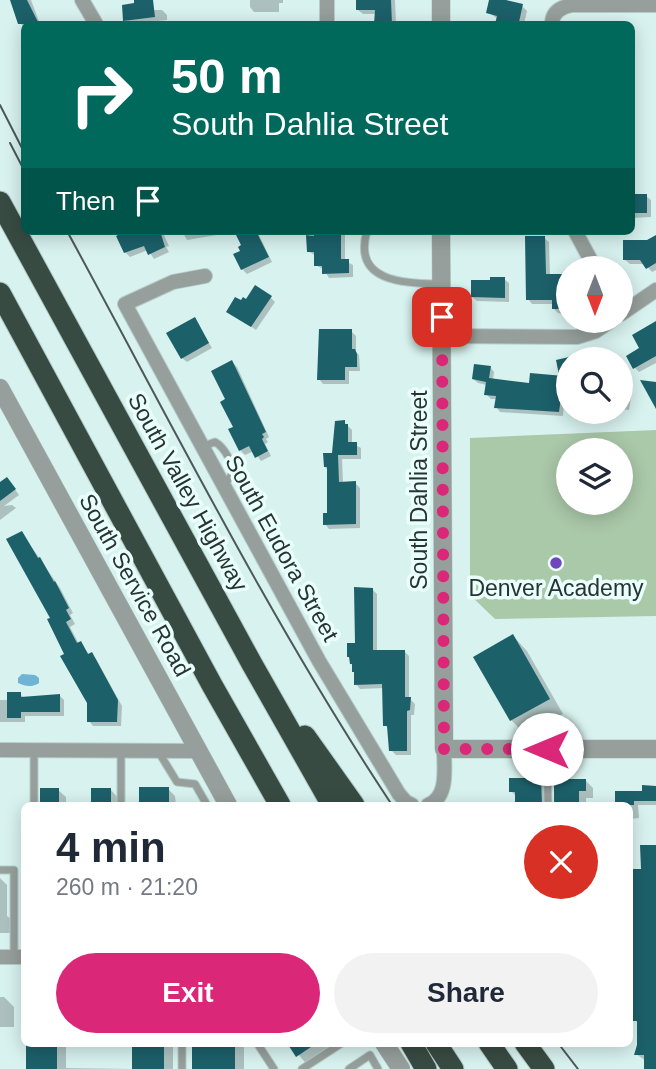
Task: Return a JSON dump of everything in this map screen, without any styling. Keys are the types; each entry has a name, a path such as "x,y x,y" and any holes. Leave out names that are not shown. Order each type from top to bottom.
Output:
{"highway":[{"name":"South Valley Highway","path":"0,202 330,802"},
{"path":"0,293 205,673 278,802"},
{"path":"252,664 352,802"},
{"path":"413,1047 426,1069"},
{"path":"439,1047 453,1069"},
{"path":"492,1047 507,1069"},
{"path":"528,1047 544,1069"}],"street":[{"path":"82,0 94,21"},
{"path":"327,0 327,21"},
{"path":"441,0 441,21"},
{"path":"552,21 561,7 572,5 656,5"},
{"name":"South Dahlia Street","path":"441,235 444,749"},
{"path":"577,235 589,256"},
{"name":"South Eudora Street","path":"205,276 173,282 124,304 318,661 406,802"},
{"path":"634,305 656,290"},
{"path":"443,336 577,337 590,333"},
{"name":"South Service Road","path":"0,388 5,411 226,802"},
{"path":"435,802 441,794 444,778 444,749 656,749"},
{"path":"0,750 197,751"},
{"path":"386,1047 401,1069"}],"lane":[{"path":"366,235 365,254 368,264 376,273 410,283 442,284"},
{"path":"547,749 548,802"},
{"path":"34,751 34,802"},
{"path":"121,751 121,802"},
{"path":"158,751 177,782 195,784 205,802"},
{"path":"0,870 14,870 13,957"},
{"path":"182,1047 182,1069"},
{"path":"260,1047 274,1069"},
{"path":"302,1069 336,1047"},
{"path":"371,1058 383,1047"},
{"path":"349,1069 370,1055 378,1069"}],"green space":[{"name":"Denver Academy","path":"656,430 656,616 495,619 470,595 470,438"}],"water":[{"path":"22,674 35,675 39,678 39,683 28,686 18,683"}],"building":[{"path":"10,0 27,0 38,21 21,21 21,24 18,24"},
{"path":"134,0 153,0 155,17 123,21 122,5 134,3"},
{"path":"356,0 391,0 392,21 374,21 375,10 356,10"},
{"path":"489,0 523,4 519,21 496,21 497,16 486,13"},
{"path":"635,194 647,194 647,213 635,213"},
{"path":"161,235 165,247 148,255 144,246 124,253 116,236"},
{"path":"236,235 258,235 269,257 241,270 233,254 240,251 238,247 241,245"},
{"path":"306,235 341,235 341,259 349,259 349,273 322,274 322,266 314,266 314,252 307,252"},
{"path":"656,235 656,263 646,269 640,260 634,260 634,256 623,256 623,240 647,240"},
{"path":"525,236 545,236 546,274 556,274 556,309 552,309 552,300 526,300"},
{"path":"490,277 505,277 505,298 471,297 471,280 490,280"},
{"path":"255,285 272,296 251,327 226,312 235,297 246,299"},
{"path":"195,317 209,343 181,359 166,333"},
{"path":"656,321 656,356 633,369 633,352 639,348 632,335"},
{"path":"319,329 352,329 352,349 355,349 357,354 357,367 345,367 345,380 317,380"},
{"path":"232,360 266,432 262,434 262,439 268,451 255,458 249,446 239,451 228,429 233,427 220,402 225,399 211,371"},
{"path":"474,364 491,366 489,378 529,383 530,373 556,375 556,412 494,408 496,396 484,395 486,382 472,379"},
{"path":"640,380 656,382 656,409"},
{"path":"345,420 345,424 348,424 348,442 357,442 357,455 338,455 339,482 356,481 356,524 323,525 323,513 327,513 327,467 324,467 323,453 332,453 335,421"},
{"path":"7,477 16,489 0,501 0,482"},
{"path":"22,531 55,581 69,608 66,610 71,619 66,622 77,643 81,641 88,654 92,652 118,700 117,722 87,722 87,703 60,656 64,654 47,619 50,618 6,539"},
{"path":"354,587 373,588 373,650 405,650 405,697 411,697 410,710 407,711 407,751 389,751 387,726 383,726 382,684 354,685 352,664 347,657 347,643 355,643"},
{"path":"513,634 550,699 510,721 473,657"},
{"path":"7,692 21,692 21,697 60,694 60,712 21,712 21,718 7,718"},
{"path":"509,778 541,778 542,802 515,802 515,792 509,792"},
{"path":"554,779 586,779 586,791 579,791 579,802 554,802"},
{"path":"642,785 656,786 656,801 634,801 634,805 633,802 615,802 615,791 642,791"},
{"path":"139,787 169,787 169,802 139,802"},
{"path":"40,788 59,788 59,802 40,802"},
{"path":"91,788 111,788 111,802 91,802"},
{"path":"640,845 656,845 656,1069 644,1069 644,1055 634,1055 637,1045 637,1021 633,1021 633,869 641,869"},
{"path":"26,1047 57,1047 57,1069 26,1069"},
{"path":"132,1047 164,1047 164,1069 132,1069"},
{"path":"192,1047 235,1047 235,1069 192,1069"},
{"path":"290,1047 311,1047 296,1057"}],"tram line":[{"path":"0,105 21,146"},
{"path":"10,143 21,164"},
{"path":"69,235 263,593 390,802"},
{"path":"561,1047 578,1069"}],"place":[{"name":"Denver Academy","path":"556,563"}],"route":[{"path":"442,317 444,749 547,749"}]}
